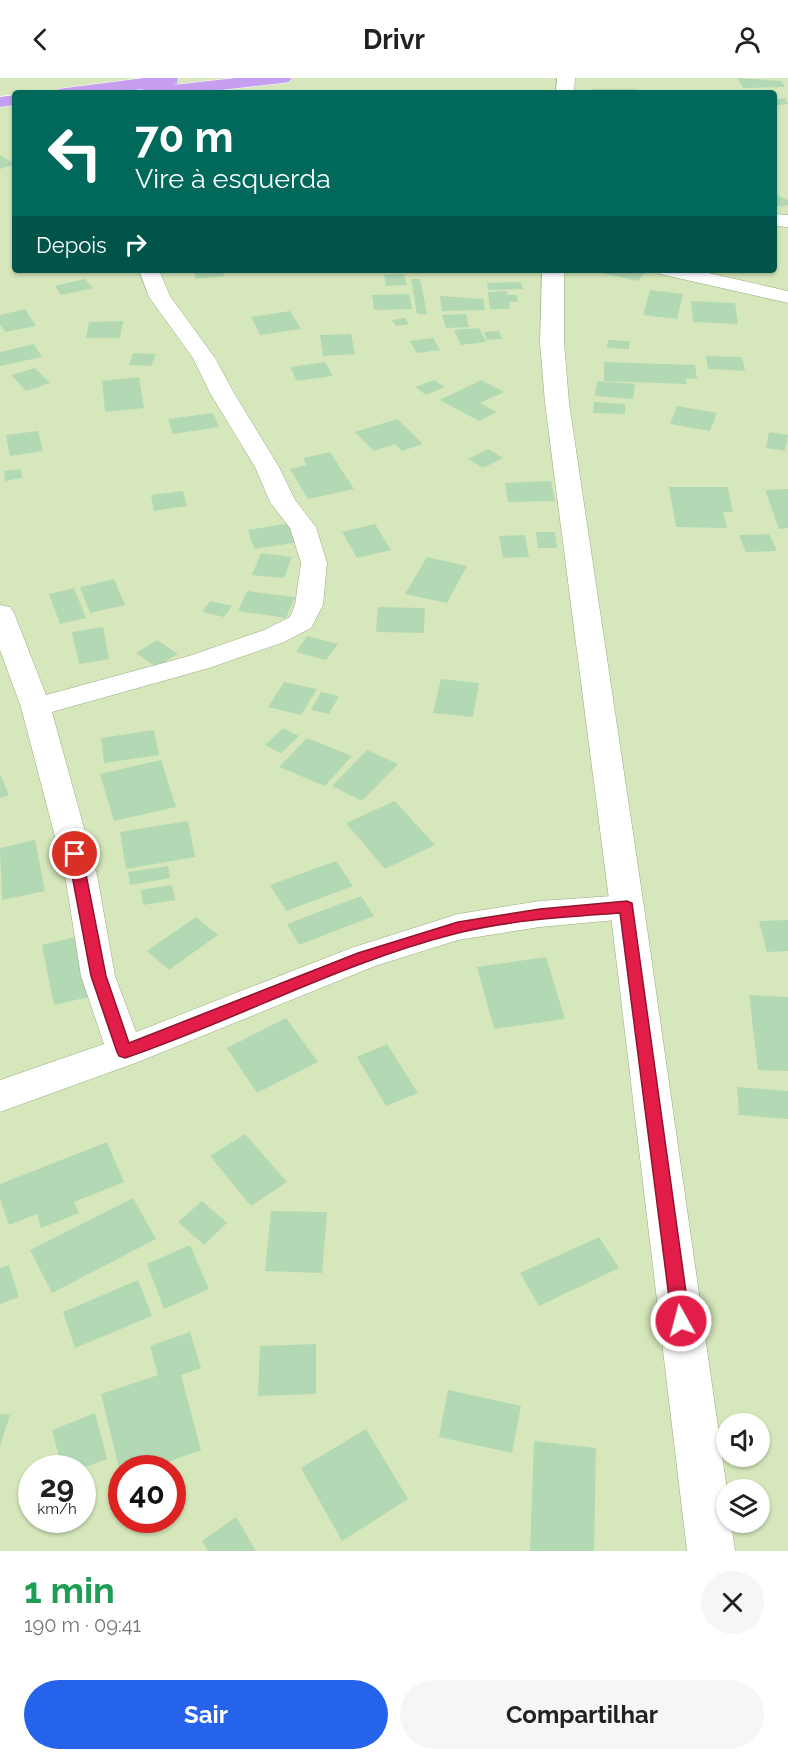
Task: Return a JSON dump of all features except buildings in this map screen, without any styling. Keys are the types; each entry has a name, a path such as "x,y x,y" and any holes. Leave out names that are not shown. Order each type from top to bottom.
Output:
{"highway":[{"path":"90,90 190,78"},
{"path":"174,90 283,78"}],"street":[{"path":"36,707 199,662 274,636 301,622 309,605 314,563 303,527 283,501 267,466 204,358 160,297 150,273"},
{"path":"553,273 552,342 557,403 627,907 711,1551"},
{"path":"680,273 788,297"},
{"path":"0,613 36,707 81,875 98,976 125,1052"},
{"path":"0,1096 125,1052 363,957 458,927 540,914 627,907"}],"route":[{"path":"75,854 81,875 98,976 125,1052 363,957 458,927 540,914 627,907 681,1321"}]}
